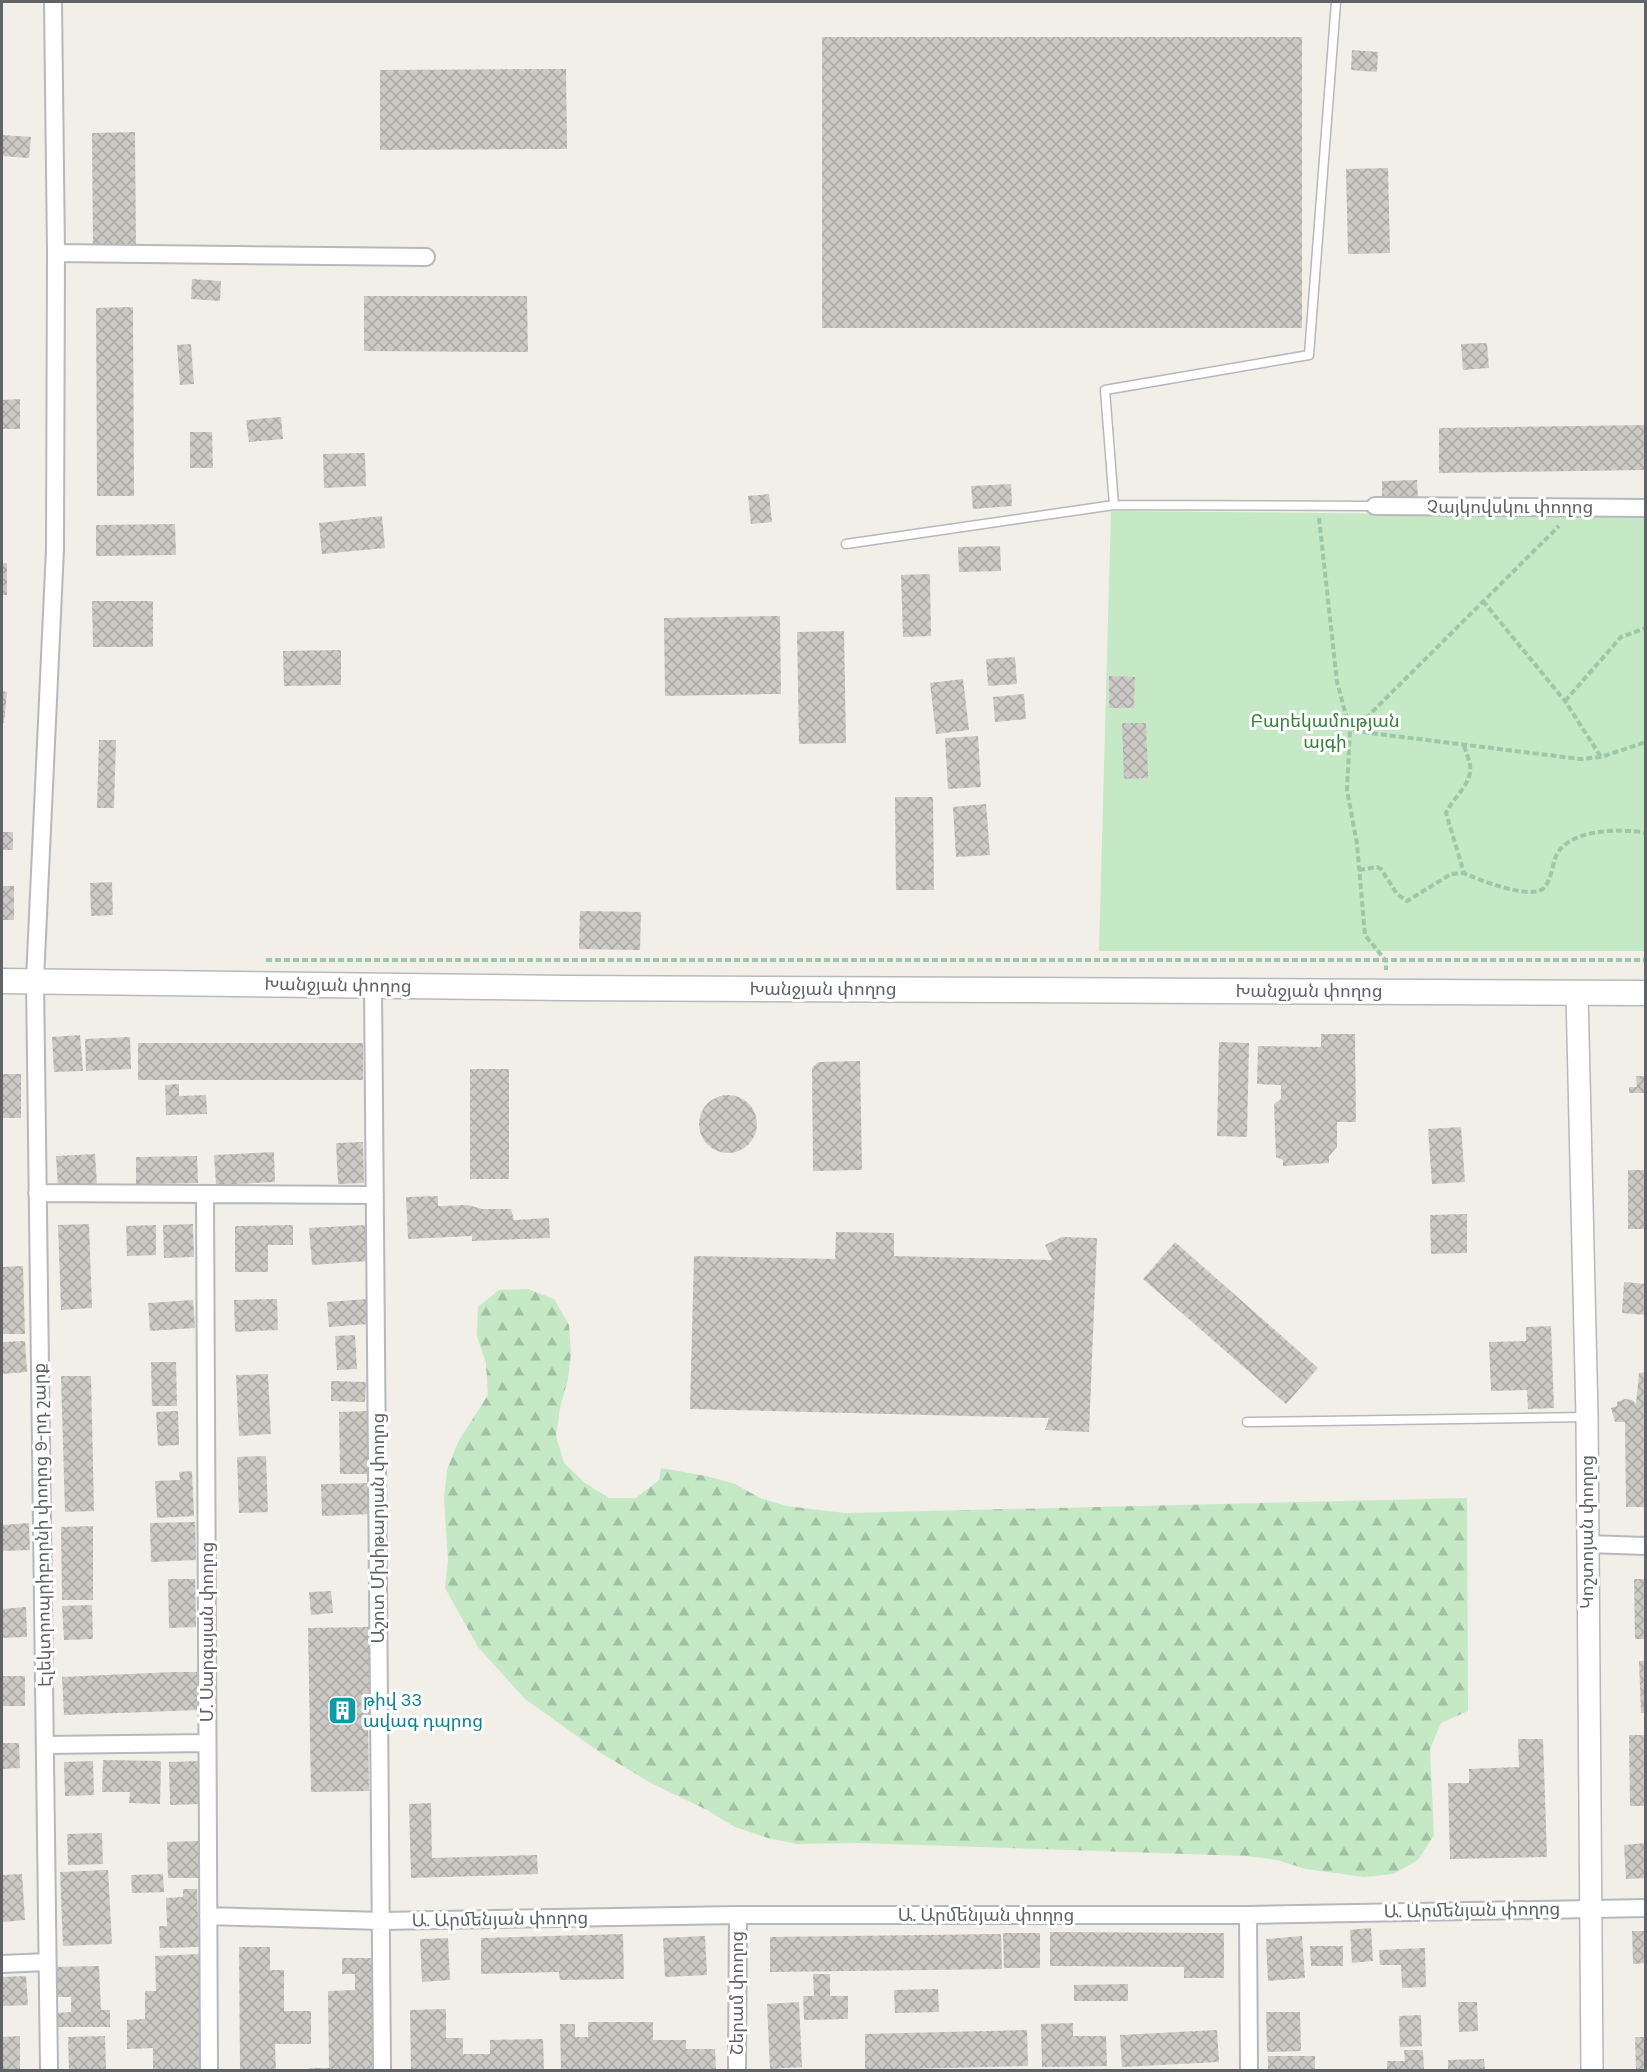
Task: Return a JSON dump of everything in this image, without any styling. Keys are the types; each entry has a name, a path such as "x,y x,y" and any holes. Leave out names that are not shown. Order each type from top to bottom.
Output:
{"main road":[{"name":"Խանջյան փողոց","path":"2,981 1646,993"}],"street":[{"name":"Էլեկտրոպրիբորնի փողոց 9-րդ շարք","path":"49,2070 35,980 56,549 53,2"},
{"path":"56,253 426,256"},
{"name":"Չայկովսկու փողոց","path":"1375,506 1646,508"},
{"name":"Աշոտ Մխիթարյան փողոց","path":"373,985 382,2070"},
{"name":"Կոշտոյան փողոց","path":"1577,993 1587,1417 1592,2070"},
{"path":"38,1193 375,1195"},
{"name":"Մ. Սարգսյան փողոց","path":"205,1194 209,2070"},
{"path":"1587,1544 1646,1546"},
{"path":"45,1745 207,1743"},
{"name":"Ա. Արմենյան փողոց","path":"208,1916 381,1920 738,1915 1248,1915 1646,1908"},
{"name":"Շերամ փողոց","path":"737,2070 738,1915"},
{"path":"1248,1915 1249,2070"},
{"path":"2,1964 47,1962"}],"lane":[{"path":"1114,505 1105,390 1309,355 1336,2"},
{"path":"846,544 1114,505 1375,506"},
{"path":"1247,1422 1587,1417"}],"path":[{"path":"1317,504 1337,682 1351,731 1347,790 1357,844 1365,935 1386,961 1389,992"},
{"path":"1351,731 1562,523"},
{"path":"1483,601 1565,701 1601,757"},
{"path":"1565,701 1621,637 1646,628"},
{"path":"1351,731 1580,759 1601,757 1646,742"},
{"path":"1464,746 1470,766 1468,779 1446,813 1464,873"},
{"path":"1359,870 1377,867 1381,869 1397,894 1407,901 1451,874 1464,873 1474,878 1530,892 1540,890 1545,885 1561,848 1578,837 1605,831 1646,833"},
{"path":"263,960 1646,960"}],"green space":[{"name":"Բարեկամության այգի","path":"1111,511 1645,516 1645,951 1099,951"},
{"path":"528,1289 554,1299 569,1325 571,1353 568,1379 560,1408 556,1436 564,1463 585,1483 609,1498 636,1498 659,1480 661,1468 735,1484 760,1498 786,1506 845,1513 1467,1498 1468,1711 1441,1723 1430,1749 1434,1835 1418,1860 1393,1874 1364,1877 1306,1869 1277,1860 1246,1856 859,1843 797,1844 768,1838 735,1827 707,1810 651,1783 601,1753 525,1699 478,1647 445,1588 448,1560 444,1498 447,1470 458,1442 488,1395 486,1363 477,1336 478,1307 499,1290"}],"building":[{"path":"822,37 1302,37 1302,328 822,328"},
{"path":"1352,50 1378,52 1377,72 1351,70"},
{"path":"566,69 567,149 380,150 380,70"},
{"path":"135,132 136,252 93,252 92,133"},
{"path":"2,135 31,137 29,158 2,156"},
{"path":"1388,168 1390,253 1348,254 1346,169"},
{"path":"192,279 221,281 220,301 191,299"},
{"path":"364,296 527,296 528,352 364,351"},
{"path":"133,307 134,496 97,496 96,308"},
{"path":"1487,343 1489,368 1463,370 1461,344"},
{"path":"191,344 194,384 180,385 177,345"},
{"path":"20,399 20,429 2,429 2,400"},
{"path":"281,417 283,439 249,442 246,420"},
{"path":"1646,425 1646,470 1439,473 1439,428"},
{"path":"190,432 212,432 213,468 190,468"},
{"path":"365,453 366,486 324,488 323,454"},
{"path":"1417,480 1418,499 1382,500 1382,481"},
{"path":"1011,484 1012,506 973,509 971,486"},
{"path":"769,494 772,522 751,524 748,496"},
{"path":"382,516 385,548 322,554 319,523"},
{"path":"175,524 176,555 96,556 96,525"},
{"path":"1000,546 1001,571 959,572 958,547"},
{"path":"2,563 7,563 7,595 2,595"},
{"path":"930,574 931,636 903,637 901,575"},
{"path":"92,601 153,601 153,647 93,647"},
{"path":"780,616 781,694 665,696 664,618"},
{"path":"844,631 846,743 799,744 797,632"},
{"path":"341,650 341,685 284,686 283,651"},
{"path":"1015,657 1017,684 988,686 986,659"},
{"path":"1109,676 1135,677 1134,708 1109,708"},
{"path":"963,679 969,730 936,734 930,683"},
{"path":"2,691 7,692 4,723 2,723"},
{"path":"1024,694 1026,719 995,722 993,697"},
{"path":"1122,723 1146,723 1148,778 1124,779"},
{"path":"978,736 981,787 948,789 945,738"},
{"path":"99,740 116,740 114,808 97,808"},
{"path":"895,797 933,797 934,890 896,890"},
{"path":"986,804 990,855 956,857 953,807"},
{"path":"2,832 13,832 13,850 2,850"},
{"path":"112,882 113,915 91,916 90,883"},
{"path":"2,886 14,886 14,920 2,920"},
{"path":"580,911 641,912 640,950 579,949"},
{"path":"1321,1034 1355,1034 1356,1122 1337,1122 1337,1147 1329,1156 1329,1163 1283,1166 1283,1160 1276,1157 1274,1104 1281,1099 1281,1085 1257,1084 1258,1046 1321,1047"},
{"path":"80,1035 83,1071 54,1072 52,1037"},
{"path":"130,1037 131,1069 86,1071 85,1039"},
{"path":"1219,1042 1249,1043 1247,1137 1217,1136"},
{"path":"138,1043 363,1043 363,1080 138,1080"},
{"path":"860,1061 862,1170 813,1171 812,1068 818,1062"},
{"path":"470,1069 509,1069 509,1179 470,1179"},
{"path":"2,1074 21,1074 21,1118 2,1118"},
{"path":"1636,1076 1646,1076 1646,1093 1629,1093 1629,1087 1637,1087"},
{"path":"179,1084 179,1096 206,1095 207,1114 166,1115 165,1085"},
{"path":"728,1095 744,1100 752,1108 757,1124 752,1140 744,1148 728,1153 712,1148 704,1140 699,1124 704,1108 712,1100"},
{"path":"1461,1127 1465,1182 1432,1184 1428,1129"},
{"path":"363,1142 364,1183 338,1184 336,1143"},
{"path":"274,1152 275,1182 216,1185 214,1155"},
{"path":"95,1154 97,1184 58,1186 56,1156"},
{"path":"197,1156 198,1183 136,1184 136,1157"},
{"path":"1628,1170 1646,1170 1646,1229 1628,1229"},
{"path":"438,1196 438,1206 468,1205 482,1209 511,1209 514,1220 549,1218 550,1238 472,1241 472,1236 408,1239 406,1197"},
{"path":"1467,1214 1467,1253 1431,1254 1430,1215"},
{"path":"89,1224 92,1308 61,1310 58,1225"},
{"path":"193,1224 194,1257 164,1258 163,1225"},
{"path":"156,1225 156,1255 127,1256 126,1226"},
{"path":"293,1225 293,1245 268,1245 268,1272 235,1272 235,1226"},
{"path":"366,1225 368,1261 312,1265 309,1228"},
{"path":"836,1232 894,1233 894,1256 1052,1260 1045,1245 1062,1237 1097,1238 1089,1432 1045,1430 1049,1418 690,1409 694,1256 835,1259"},
{"path":"1175,1242 1318,1368 1286,1404 1143,1279"},
{"path":"23,1266 25,1334 2,1334 2,1267"},
{"path":"1624,1282 1646,1284 1646,1315 1622,1313"},
{"path":"277,1299 278,1330 235,1332 234,1300"},
{"path":"368,1299 370,1324 329,1327 327,1302"},
{"path":"193,1300 195,1328 150,1331 148,1303"},
{"path":"1551,1326 1554,1408 1528,1409 1527,1390 1491,1391 1489,1342 1526,1341 1526,1327"},
{"path":"355,1335 357,1369 337,1370 335,1336"},
{"path":"25,1341 27,1372 2,1374 2,1342"},
{"path":"151,1362 176,1362 177,1406 152,1406"},
{"path":"1646,1372 1646,1507 1626,1507 1625,1422 1615,1422 1611,1408 1617,1406 1617,1402 1625,1399 1632,1400 1636,1404 1639,1373"},
{"path":"268,1374 271,1434 239,1436 236,1375"},
{"path":"61,1376 91,1376 94,1511 65,1512"},
{"path":"331,1381 366,1382 365,1402 331,1401"},
{"path":"178,1411 179,1445 158,1446 156,1412"},
{"path":"368,1411 369,1474 340,1474 339,1412"},
{"path":"266,1456 268,1512 239,1513 237,1457"},
{"path":"192,1471 194,1516 157,1518 155,1481 180,1480 179,1472"},
{"path":"372,1483 373,1514 322,1516 321,1484"},
{"path":"195,1522 196,1560 151,1562 150,1523"},
{"path":"29,1523 30,1550 2,1551 2,1525"},
{"path":"93,1526 93,1600 62,1600 61,1527"},
{"path":"168,1579 195,1579 196,1627 169,1628"},
{"path":"1634,1579 1646,1579 1646,1639 1635,1639"},
{"path":"331,1591 333,1613 311,1615 309,1592"},
{"path":"92,1605 93,1639 64,1640 62,1606"},
{"path":"26,1607 27,1637 2,1638 2,1609"},
{"name":"թիվ 33 ավագ դպրոց","path":"369,1627 370,1707 378,1713 368,1720 369,1791 311,1792 308,1628"},
{"path":"1639,1661 1646,1661 1646,1713 1641,1713"},
{"path":"197,1672 199,1710 64,1715 62,1677"},
{"path":"2,1676 25,1676 25,1706 2,1706"},
{"path":"1629,1735 1646,1735 1646,1806 1630,1806"},
{"path":"1518,1739 1543,1739 1547,1857 1450,1859 1448,1783 1469,1783 1469,1769 1519,1767"},
{"path":"2,1743 19,1743 20,1768 2,1769"},
{"path":"103,1760 161,1761 160,1804 129,1803 130,1792 102,1792"},
{"path":"93,1761 94,1795 65,1796 64,1762"},
{"path":"199,1761 200,1804 170,1805 169,1762"},
{"path":"431,1803 432,1858 537,1855 538,1874 411,1878 409,1804"},
{"path":"102,1833 103,1864 68,1865 67,1834"},
{"path":"198,1841 198,1878 168,1878 167,1842"},
{"path":"1646,1843 1646,1878 1626,1879 1624,1845"},
{"path":"108,1870 112,1944 63,1946 60,1872"},
{"path":"22,1874 25,1920 3,1922 2,1875"},
{"path":"163,1874 164,1892 132,1893 131,1875"},
{"path":"183,1889 197,1889 199,1947 160,1948 159,1926 167,1926 166,1898 183,1897"},
{"path":"1371,1928 1373,1961 1352,1963 1350,1930"},
{"path":"1632,1931 1646,1931 1646,1963 1633,1964"},
{"path":"1050,1932 1224,1933 1224,1978 1184,1978 1184,1967 1050,1966"},
{"path":"1003,1933 1040,1933 1040,1968 1004,1968"},
{"path":"623,1934 624,1979 560,1980 559,1972 481,1974 481,1938"},
{"path":"1001,1934 1002,1969 770,1972 770,1937"},
{"path":"705,1936 707,1975 665,1977 663,1938"},
{"path":"1302,1936 1305,1978 1268,1981 1266,1939"},
{"path":"448,1938 450,1980 422,1982 420,1939"},
{"path":"1310,1946 1343,1946 1343,1966 1311,1966"},
{"path":"239,1947 270,1947 270,1970 284,1970 284,2011 311,2011 311,2044 275,2044 276,2070 240,2070"},
{"path":"1425,1948 1426,1987 1402,1988 1401,1965 1380,1965 1379,1950"},
{"path":"199,1954 200,2070 153,2070 153,2048 127,2049 127,2020 145,2019 145,1991 156,1991 155,1956"},
{"path":"342,1958 372,1958 372,2070 309,2070 309,2068 329,2068 328,1991 355,1990 355,1974 342,1974"},
{"path":"99,1966 101,2010 110,2010 110,2027 56,2027 56,2013 71,2012 71,1997 55,1997 54,1967"},
{"path":"813,1974 830,1974 830,1996 848,1996 848,2019 804,2020 803,1996 814,1996"},
{"path":"26,1976 28,2005 2,2006 2,1977"},
{"path":"1128,1984 1128,2001 1074,2001 1074,1985"},
{"path":"938,1989 939,2012 895,2013 894,1990"},
{"path":"799,2002 802,2067 770,2069 767,2004"},
{"path":"1458,2002 1477,2002 1478,2031 1459,2032"},
{"path":"446,2009 446,2038 463,2038 463,2054 490,2054 490,2040 543,2039 544,2070 411,2070 410,2010"},
{"path":"1266,2012 1300,2012 1301,2051 1267,2052"},
{"path":"1421,2015 1422,2046 1400,2047 1399,2016"},
{"path":"588,2022 653,2022 653,2040 686,2040 686,2049 715,2049 716,2070 561,2070 560,2024 575,2024 575,2037 588,2037"},
{"path":"1073,2023 1073,2036 1106,2036 1107,2066 1042,2067 1041,2024"},
{"path":"1027,2030 1028,2066 865,2070 865,2034"},
{"path":"1217,2030 1219,2062 1122,2067 1120,2035"},
{"path":"20,2036 20,2070 2,2070 2,2037"},
{"path":"105,2036 106,2070 69,2070 68,2037"},
{"path":"1635,2037 1646,2037 1646,2070 1636,2070"},
{"path":"1404,2050 1423,2050 1424,2070 1387,2070 1387,2061 1405,2061"},
{"path":"1268,2056 1315,2056 1315,2070 1268,2070"},
{"path":"1484,2059 1485,2070 1448,2070 1448,2060"}],"place":[{"name":"թիվ 33 ավագ դպրոց","path":"342,1710"}]}
